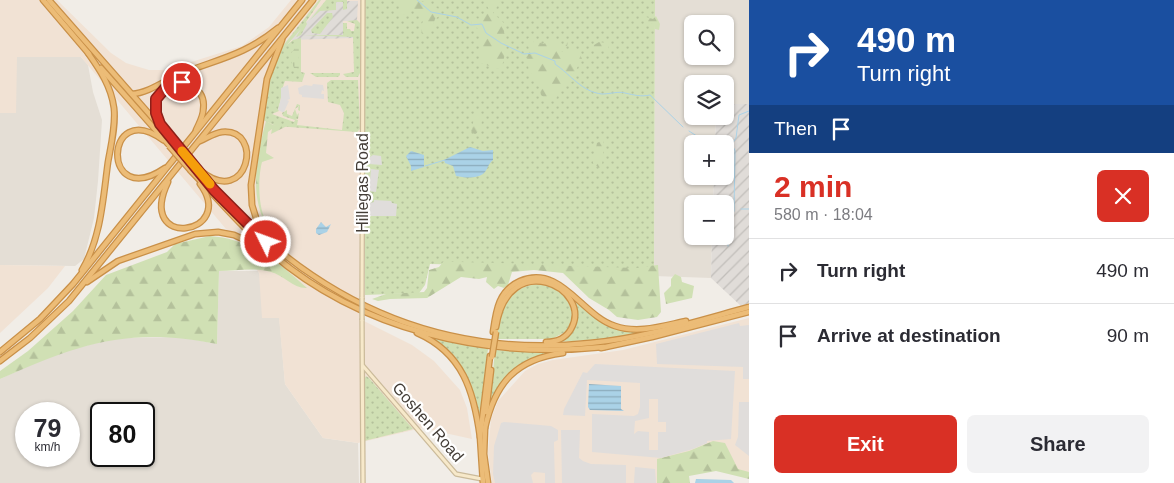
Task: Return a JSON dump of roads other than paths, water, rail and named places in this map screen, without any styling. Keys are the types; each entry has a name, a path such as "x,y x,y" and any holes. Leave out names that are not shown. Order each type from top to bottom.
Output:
{"highway":[{"path":"0,352 40,319 73,284 302,0"},
{"path":"0,361 44,325 80,287 313,0"},
{"path":"45,1 88,53 231,215 271,253"},
{"path":"45,1 132,94 253,230 287,258 331,287 370,308 396,319 454,336 520,346 582,344 617,340 749,308"},
{"path":"132,94 140,93 178,75 239,53 264,40 285,22"},
{"path":"284,35 267,79 251,185 252,205 257,221 268,238 287,258"},
{"path":"73,284 89,258 96,238 114,128 114,109 110,90 103,74 88,53"},
{"path":"172,140 160,124 155,105 156,99 163,88 175,83 182,82 195,88 203,100 202,118 193,136"},
{"path":"169,145 150,132 135,130 120,140 116,156 122,171 136,179 151,177 170,164"},
{"path":"195,167 211,178 228,181 240,175 248,159 246,147 238,136 220,132 199,142"},
{"path":"171,175 160,200 161,214 173,227 185,229 201,222 206,217 209,205 208,196 192,171"},
{"path":"80,287 118,261 195,234 218,232 234,234 271,253 334,296 433,342 457,366 474,399 480,437 483,481"},
{"path":"480,437 496,309 501,298 514,284 531,278 542,278 556,282 597,317 612,325 627,329 643,330 729,313"},
{"path":"494,332 501,305 517,287 530,282 554,285 564,292 575,310 574,322 570,331 564,337 553,342 520,346"},
{"path":"484,428 496,394 518,369 543,357 652,337 749,312"},
{"path":"400,326 450,340 502,348 561,351 604,347"},
{"path":"488,483 484,454 484,428 491,356"}],"main road":[{"name":"Hillegas Road","path":"363,0 363,483"},
{"name":"Goshen Road","path":"362,366 456,474 483,481"}],"water":[{"path":"470,147 483,151 493,150 493,160 481,175 471,178 456,176 453,166 445,163 444,160"},
{"path":"411,151 424,155 424,167 411,171 411,166 406,156"},
{"path":"321,222 326,227 331,224 327,232 319,235 316,233 316,229"},
{"path":"589,384 621,386 621,409 624,411 590,410 588,407"},
{"path":"696,479 731,480 734,483 695,483"}],"waterway":[{"path":"417,0 431,12 457,17 471,25 482,24 486,33 524,54 535,53 555,61 555,64 583,87 595,93 620,92 641,96 650,95 683,127"},
{"path":"734,141 739,115 749,111"},
{"path":"689,131 695,135"},
{"path":"734,149 734,211"},
{"path":"425,166 445,160"},
{"path":"741,209 749,209"}]}
